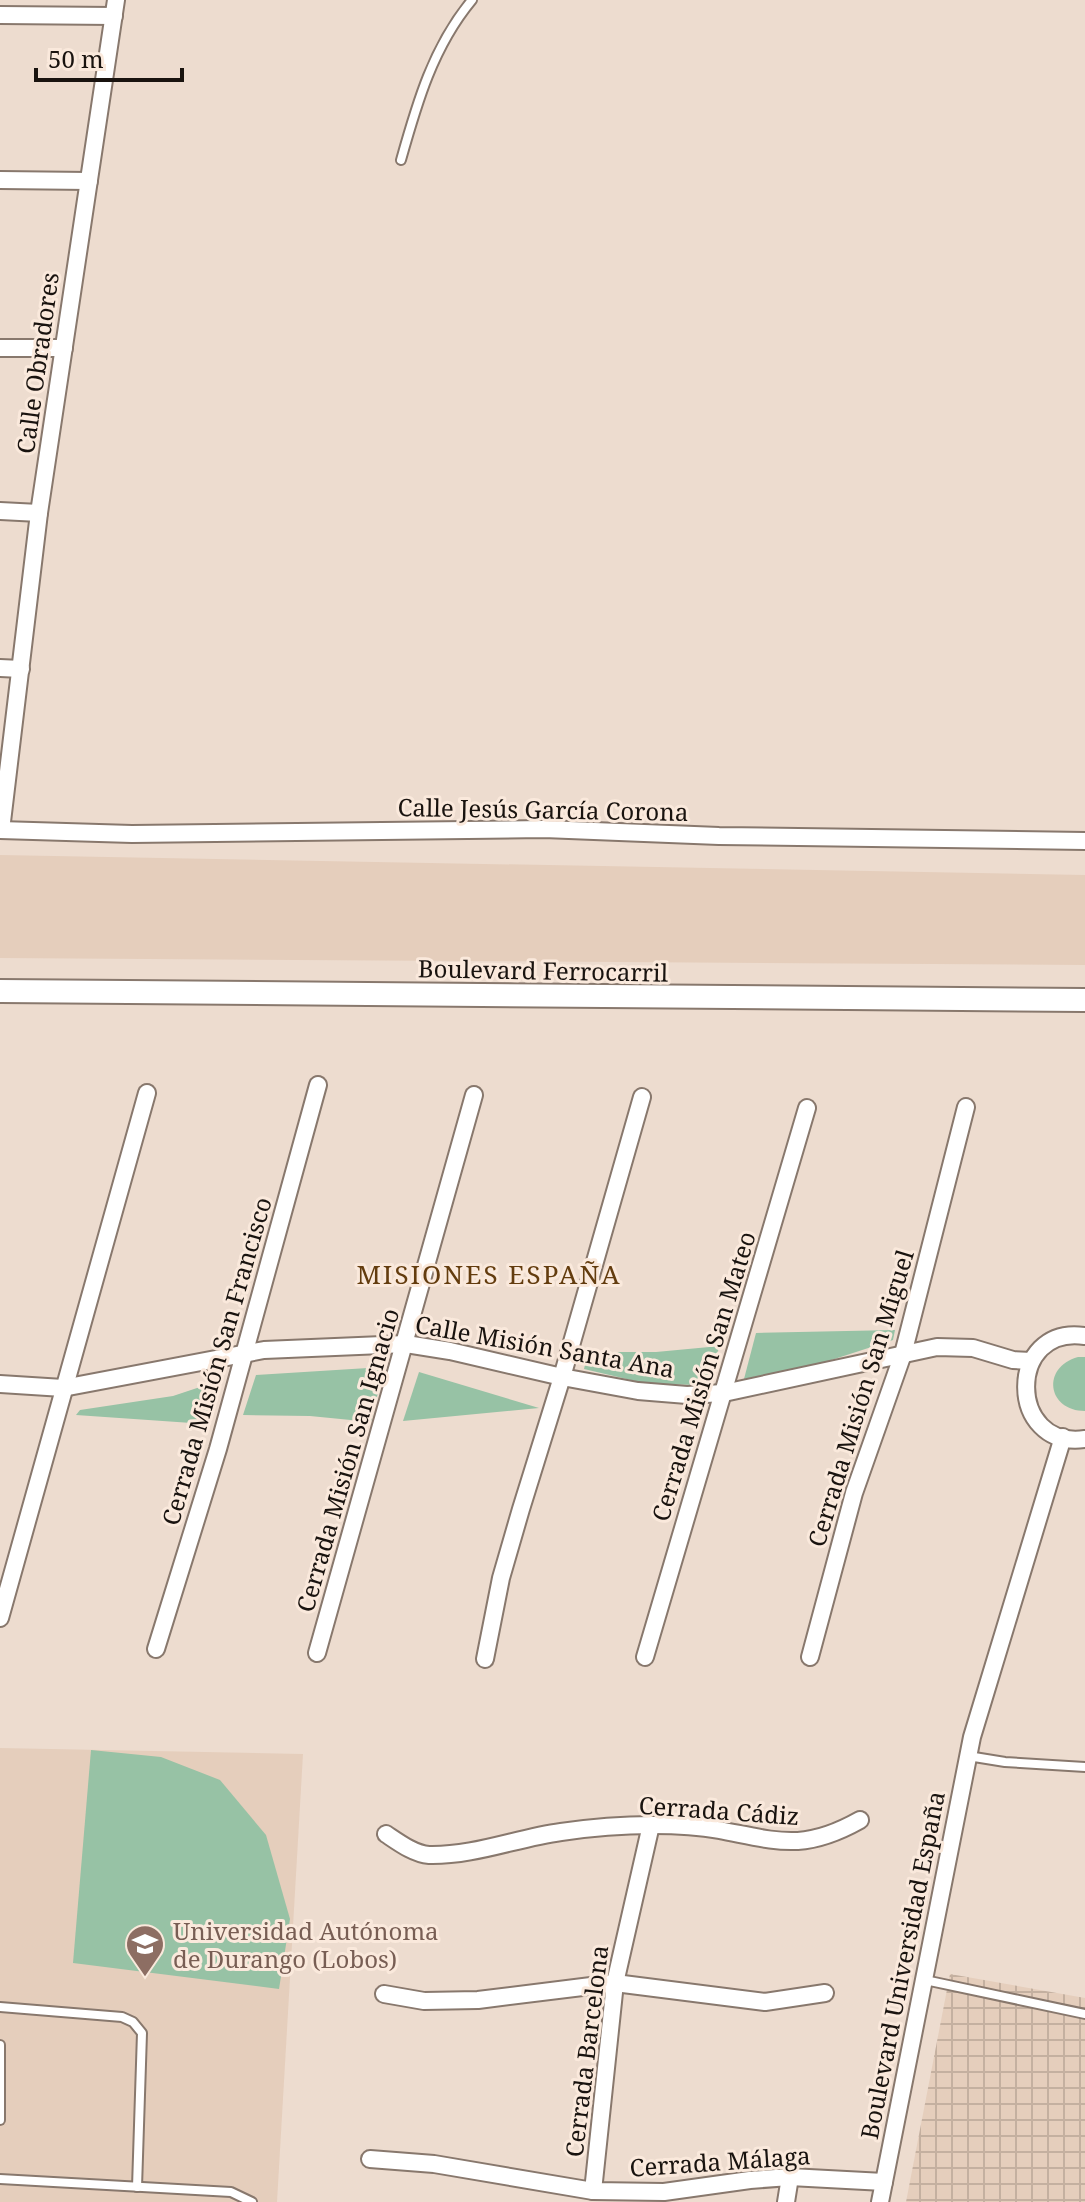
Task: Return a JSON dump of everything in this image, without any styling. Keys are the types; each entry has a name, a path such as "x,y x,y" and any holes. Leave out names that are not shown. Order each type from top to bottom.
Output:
{"main road":[{"name":"Boulevard Ferrocarril","path":"0,991 1085,1000"}],"street":[{"path":"0,15 115,8"},
{"name":"Calle Obradores","path":"1,830 39,513 115,8"},
{"path":"0,180 89,181"},
{"path":"0,348 64,348"},
{"path":"0,511 39,513"},
{"path":"0,668 21,669"},
{"name":"Calle Jesús García Corona","path":"1,830 132,834 544,829 719,836 1085,841"},
{"name":"Cerrada Misión San Francisco","path":"156,1649 214,1463 318,1085"},
{"path":"0,1618 147,1093"},
{"name":"Cerrada Misión San Ignacio","path":"317,1653 474,1095"},
{"path":"485,1659 501,1578 642,1097"},
{"name":"Cerrada Misión San Miguel","path":"810,1657 854,1493 903,1354 966,1107"},
{"name":"Cerrada Misión San Mateo","path":"645,1657 807,1108"},
{"path":"1085,1336 1076,1334 1058,1338 1042,1347 1031,1361 1025,1380 1026,1399 1033,1416 1046,1429 1063,1437 1085,1439"},
{"name":"Calle Misión Santa Ana","path":"0,1384 63,1388 264,1350 406,1344 638,1391 687,1395 724,1393 937,1347 973,1348 1013,1360 1031,1361"},
{"name":"Boulevard Universidad España","path":"880,2202 972,1737 1063,1437"},
{"name":"Cerrada Cádiz","path":"386,1834 424,1855 452,1855 561,1832 651,1825 715,1829 792,1842 811,1840 843,1830 860,1820"},
{"name":"Cerrada Barcelona","path":"593,2191 615,1983 651,1825"},
{"path":"384,1994 424,2001 478,2000 615,1983 765,2002 825,1993"},
{"name":"Cerrada Málaga","path":"370,2159 434,2164 593,2191 664,2192 790,2177 884,2182"},
{"path":"786,2202 790,2177"}],"lane":[{"path":"401,160 425,80 444,39 472,0"},
{"path":"968,1756 1005,1762 1085,1767"},
{"path":"924,1980 1085,2014"},
{"path":"0,2007 122,2017 133,2022 142,2033 137,2187"},
{"path":"0,2045 0,2120"},
{"path":"0,2179 231,2192 252,2202"}],"shaded area":[{"path":"0,855 1085,875 1085,965 0,958"},
{"name":"Universidad Autónoma de Durango (Lobos)","path":"0,1748 303,1754 277,2202 0,2202"},
{"path":"950,1974 1085,1998 1085,2202 906,2202"}],"green space":[{"path":"895,1330 893,1340 816,1365 744,1379 756,1333"},
{"path":"720,1346 704,1385 648,1384 584,1369 588,1352 656,1352"},
{"path":"1078,1357 1085,1357 1085,1411 1063,1404 1053,1388 1058,1370"},
{"path":"384,1367 371,1422 310,1416 243,1415 256,1375"},
{"path":"419,1372 539,1408 403,1421"},
{"path":"218,1381 206,1424 76,1415 80,1410 173,1396"},
{"path":"91,1750 161,1757 220,1780 266,1835 290,1919 279,1989 73,1963"}],"place":[{"name":"Universidad Autónoma de Durango (Lobos)","path":"145,1978"}],"district":[{"name":"MISIONES ESPAÑA","path":"489,1274"}]}
